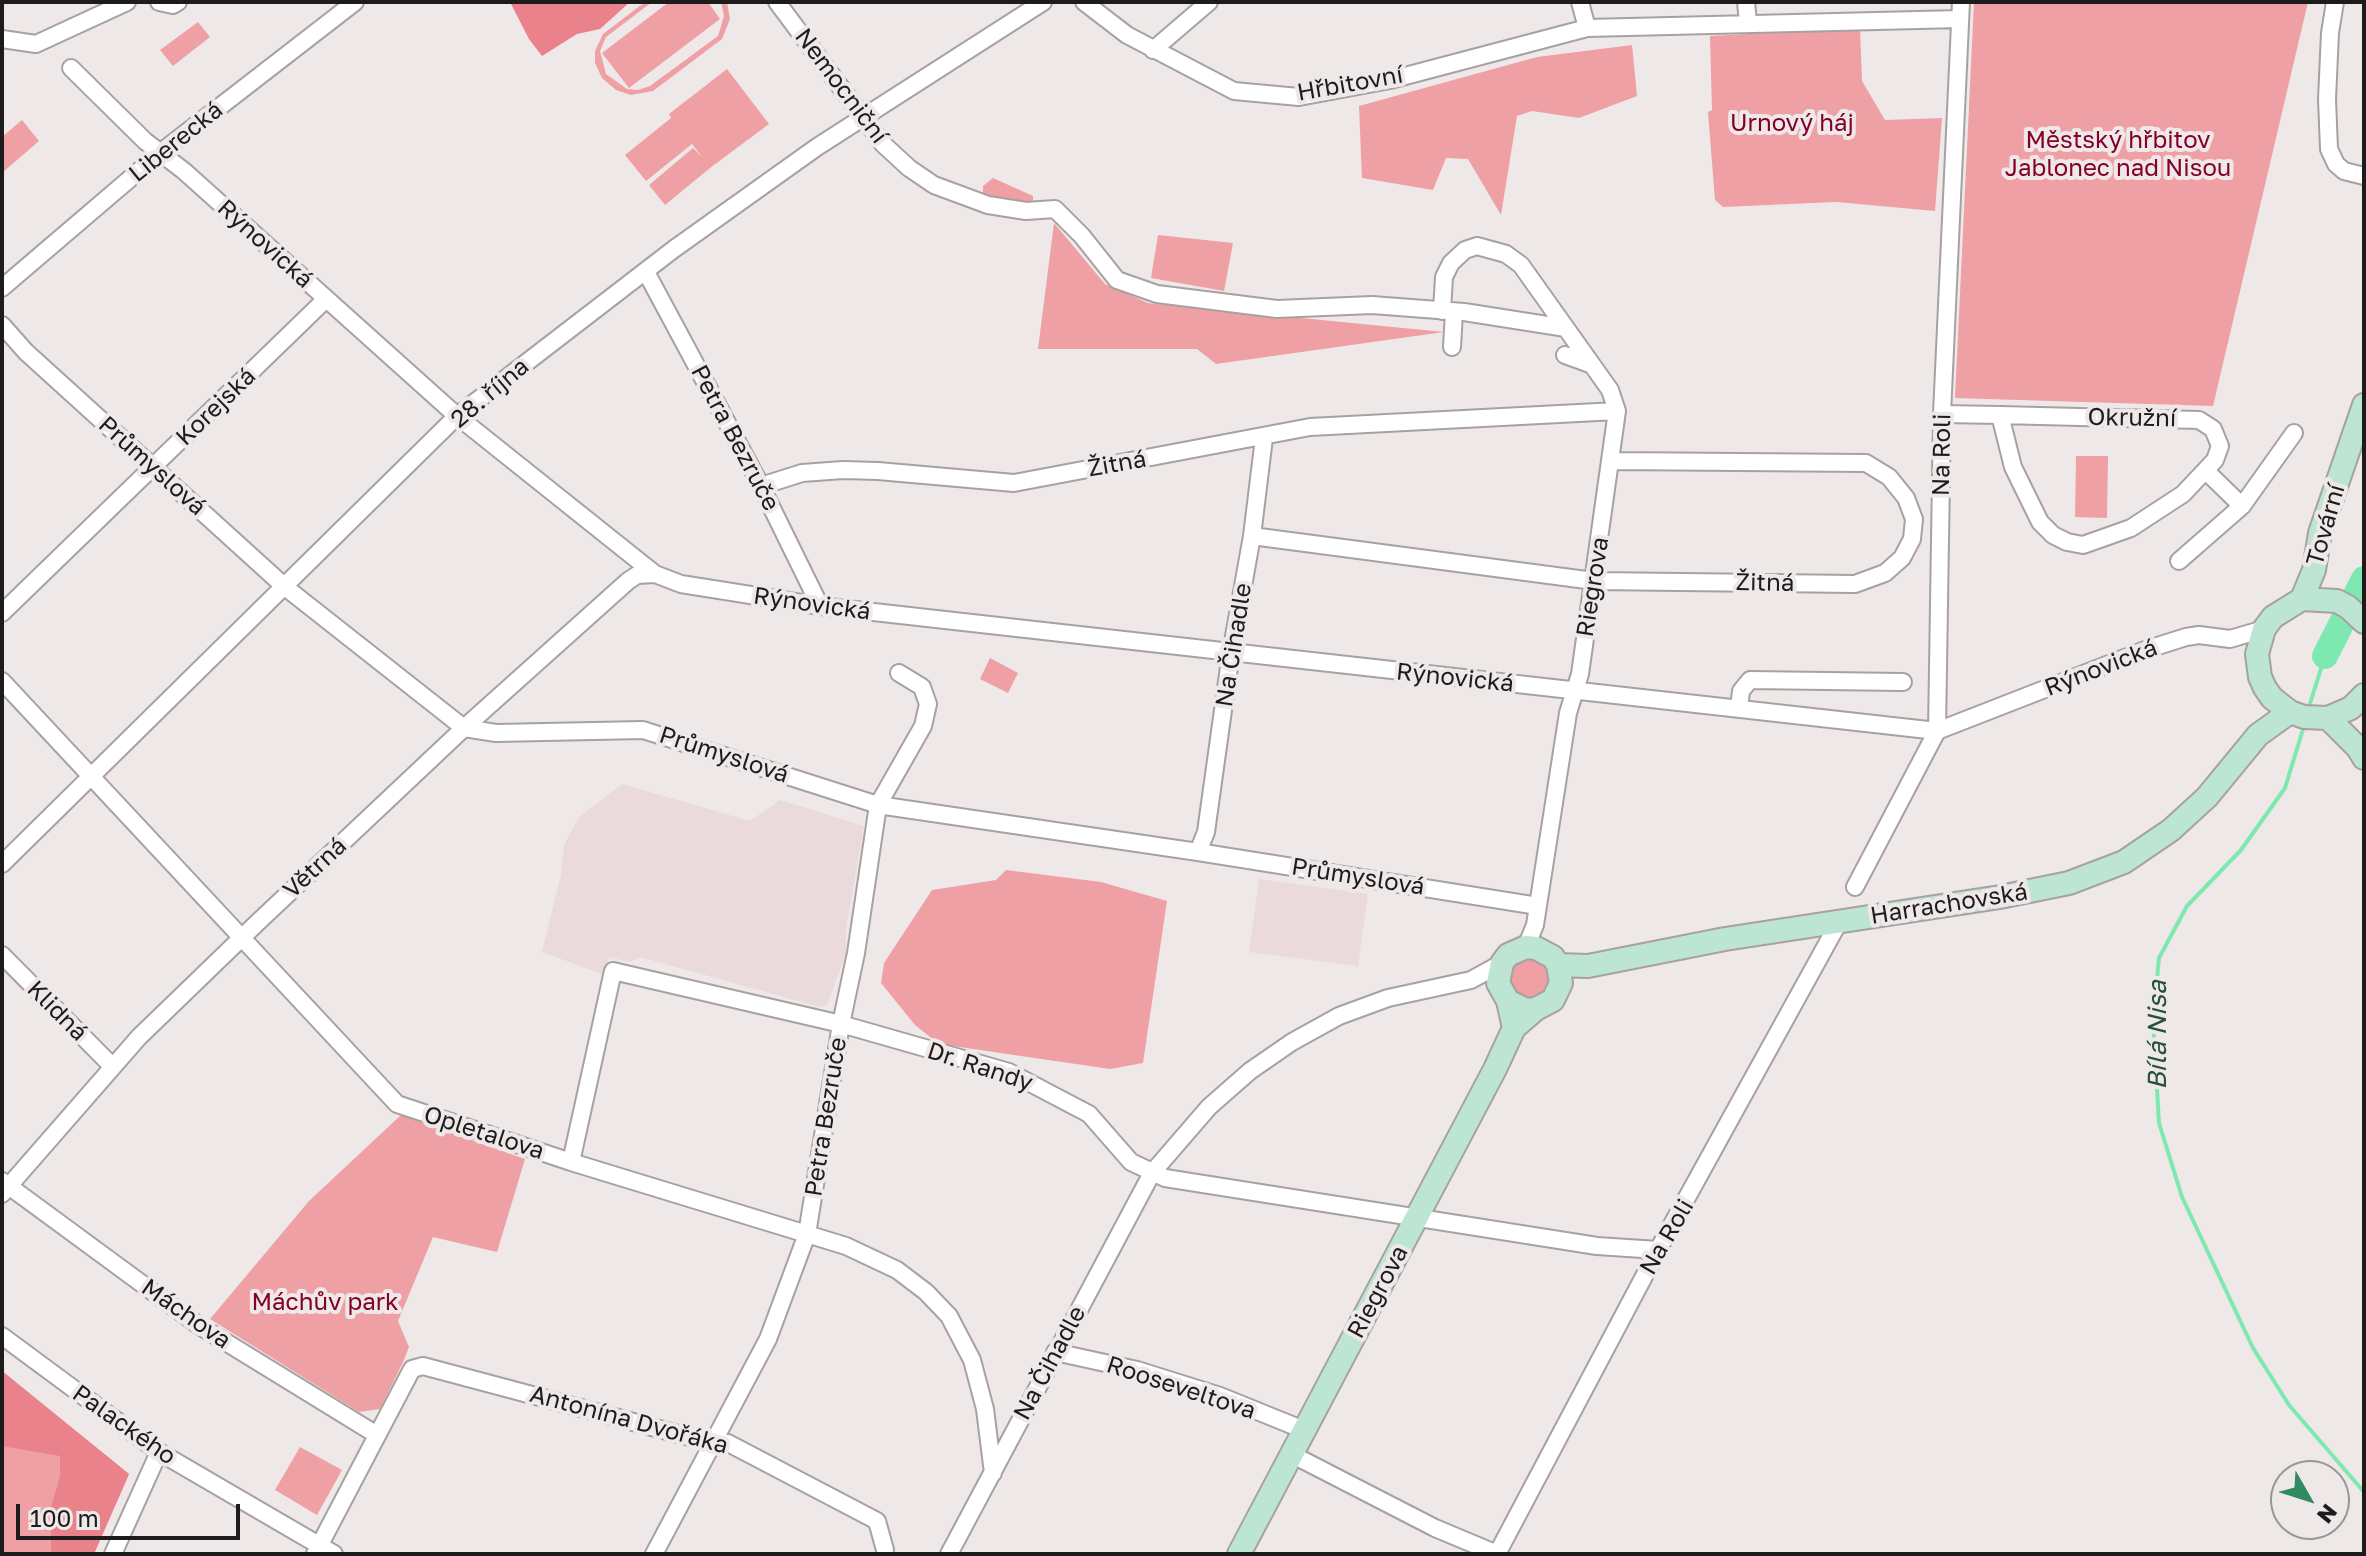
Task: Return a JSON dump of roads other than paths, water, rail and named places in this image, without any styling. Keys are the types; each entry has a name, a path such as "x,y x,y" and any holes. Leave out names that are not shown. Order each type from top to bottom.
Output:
{"street":[{"path":"2,39 36,44 127,2"},
{"path":"159,2 173,5 178,2"},
{"name":"Liberecká","path":"2,288 160,153 355,2"},
{"name":"Nemocniční","path":"777,2 883,144 931,183"},
{"name":"28. října","path":"2,864 457,416 674,249 863,117 1043,2"},
{"name":"Hřbitovní","path":"1084,2 1127,35 1234,91 1299,97 1390,80 1587,28 1748,23 1960,10"},
{"path":"1153,50 1209,2"},
{"path":"1580,2 1587,28"},
{"path":"1746,2 1748,23"},
{"path":"2335,2 2330,33 2327,99 2329,149 2336,164 2344,171 2364,176"},
{"name":"Na Roli","path":"1855,887 1937,731 1942,414 1960,10"},
{"name":"Rýnovická","path":"71,68 160,153 184,171 457,416 655,574 700,589 820,606 1937,731 2186,637 2199,635 2230,639 2264,629"},
{"path":"883,144 891,145 910,157 927,173 931,183 988,205 1026,211 1055,209 1082,236 1117,280 1157,294 1277,309 1372,305 1448,311 1566,328"},
{"path":"1452,347 1444,277 1451,263 1465,250 1477,246 1490,248 1513,259 1528,274 1610,390 1617,411"},
{"name":"Petra Bezruče","path":"646,272 761,486 820,606"},
{"name":"Korejská","path":"2,613 326,299"},
{"name":"Průmyslová","path":"2,325 26,352 285,587 464,728 496,733 643,730 784,770 878,805 1538,906"},
{"path":"1565,355 1592,365"},
{"name":"Tovární","path":"2321,599 2314,570 2320,533 2364,405"},
{"name":"Žitná","path":"761,486 802,473 843,470 1014,483 1310,427 1617,411"},
{"name":"Riegrova","path":"1239,1554 1514,1028 1536,1009 1553,1000 1548,962 1535,925 1568,713 1580,674 1617,411"},
{"name":"Okružní","path":"1942,414 2199,420 2213,429 2220,446 2215,460 2206,471"},
{"path":"2000,415 2013,467 2040,522 2053,535 2067,542 2083,545 2131,528 2183,494 2206,471 2242,506"},
{"path":"2179,561 2242,506 2294,433"},
{"name":"Na Čihadle","path":"1198,852 1206,832 1231,653 1252,536 1264,438"},
{"name":"Žitná","path":"1252,536 1594,581 1855,584 1885,573 1902,558 1912,539 1914,519 1906,498 1889,477 1866,463 1612,461"},
{"name":"Větrná","path":"4,1187 112,1066 240,939 464,728 628,581 637,575 655,574"},
{"path":"2361,618 2321,599 2284,608 2264,629 2257,654 2257,666 2265,688 2281,705 2304,717 2324,718 2357,701 2361,753"},
{"path":"2230,639 2257,666"},
{"name":"Petra Bezruče","path":"654,1554 768,1339 807,1234 841,1024 856,953 878,805 923,726 928,704 922,687 899,673"},
{"path":"1739,708 1741,691 1750,680 1903,682"},
{"name":"Opletalova","path":"2,681 397,1104 571,1162 846,1246 897,1270 926,1292 949,1316 972,1360 985,1409 993,1473"},
{"name":"Harrachovská","path":"1548,962 1588,966 1725,939 2069,883 2124,862 2195,810 2281,705"},
{"path":"2324,718 2361,753"},
{"name":"Na Roli","path":"1497,1554 1658,1250 1839,922"},
{"name":"Klidná","path":"2,955 112,1066"},
{"path":"1514,1028 1498,972 1502,963 1508,955 1548,962"},
{"path":"1152,1173 1226,1090 1292,1042 1339,1016 1388,998 1471,980 1502,963"},
{"name":"Dr. Randy","path":"571,1162 613,971 841,1024 1009,1072 1089,1114 1131,1162 1165,1178 1597,1246 1658,1250"},
{"path":"1471,980 1504,997 1516,1007 1536,1009"},
{"name":"Na Čihadle","path":"949,1554 1152,1173"},
{"name":"Máchova","path":"4,1187 198,1325 377,1435"},
{"name":"Palackého","path":"2,1336 159,1452 317,1550 334,1554"},
{"name":"Rooseveltova","path":"1055,1352 1137,1370 1220,1396 1304,1430"},
{"name":"Antonína Dvořáka","path":"317,1550 412,1369 423,1366 712,1443 728,1443 877,1521 887,1553"},
{"path":"113,1554 159,1452"},
{"path":"1293,1455 1435,1528 1497,1554"}],"waterway":[{"name":"Bílá Nisa","path":"2325,656 2364,579"},
{"name":"Bílá Nisa","path":"2308,710 2325,656"},
{"name":"Bílá Nisa","path":"2304,726 2285,788 2241,850 2187,906 2159,958 2153,1021 2159,1123 2182,1197 2253,1348 2289,1405 2364,1492"}],"park label":[{"name":"Urnový háj","path":"1792,123"},
{"name":"Městský hřbitov Jablonec nad Nisou","path":"2118,154"},
{"name":"Máchův park","path":"325,1302"}]}
